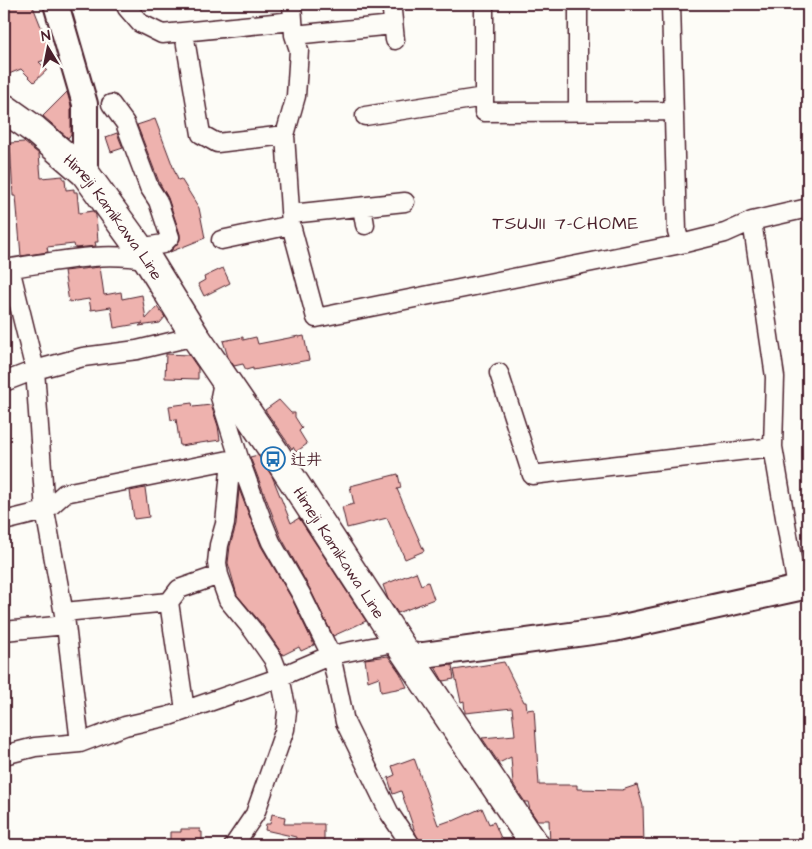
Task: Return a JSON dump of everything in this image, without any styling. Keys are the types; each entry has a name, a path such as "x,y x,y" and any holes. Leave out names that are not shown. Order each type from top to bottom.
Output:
{"main road":[{"name":"Himeji Kamikawa Line","path":"4,108 35,130 85,173 143,254 195,336 535,845"}],"street":[{"path":"56,4 85,104 85,173"},
{"path":"125,4 140,23 162,34 293,20 393,26"},
{"path":"484,4 484,112 673,111"},
{"path":"578,4 578,112"},
{"path":"671,4 677,232 682,244"},
{"path":"293,20 298,50 296,96 285,134 291,220 316,318 682,244 725,232 752,221 808,208"},
{"path":"184,32 202,134 217,143 285,134"},
{"path":"364,116 484,97"},
{"path":"80,743 65,619 45,512 35,370 7,269 92,257 143,254 163,244 170,237 158,201 149,186 125,123 111,104"},
{"path":"221,240 291,220 362,207 405,202"},
{"path":"362,207 365,225"},
{"path":"4,756 35,748 80,743 125,726 169,716 280,678 331,655 614,629 803,587 773,447 775,377 752,221"},
{"path":"4,382 35,370 84,357 137,350 195,336"},
{"path":"500,373 532,475 773,447"},
{"path":"224,378 220,397 235,459 271,542 301,594 331,655 345,722 390,814 411,845"},
{"path":"4,521 45,512 66,493 235,459"},
{"path":"234,845 255,814 284,729 287,711 280,678 273,659 228,600 219,575 218,554 225,524 235,459"},
{"path":"4,631 169,602 179,589 219,575"},
{"path":"169,602 185,710"}],"building":[{"path":"4,4 32,4 53,57 39,62 47,70 34,82 21,69 4,76"},
{"path":"67,92 71,106 71,134 68,138 43,116"},
{"path":"155,119 178,180 181,179 199,208 205,238 170,252 180,240 180,234 168,198 159,182 137,125"},
{"path":"117,133 123,148 111,152 106,137"},
{"path":"24,142 39,154 41,178 63,176 66,190 74,189 74,192 77,192 79,213 93,211 96,215 98,242 95,242 96,246 75,248 74,244 47,247 48,252 21,256 16,196 13,196 10,143"},
{"path":"100,267 104,295 121,292 122,299 142,295 146,319 157,307 165,317 160,323 139,326 143,323 114,328 111,307 91,310 89,299 69,302 64,271"},
{"path":"223,268 230,283 204,296 198,284 205,280 204,277"},
{"path":"304,336 309,360 253,370 253,368 246,370 243,364 234,366 228,357 223,341 243,337 243,340 256,337 258,344"},
{"path":"166,354 189,355 198,368 198,379 165,378"},
{"path":"279,400 291,413 295,413 295,417 302,428 299,431 307,444 296,452 265,410"},
{"path":"192,403 193,407 211,405 218,426 220,440 180,446 176,419 171,420 169,406"},
{"path":"258,455 272,476 291,523 299,518 366,621 333,636 281,537 250,457"},
{"path":"398,474 401,488 397,489 424,551 405,559 387,518 347,528 342,507 354,504 350,486"},
{"path":"145,488 149,517 134,519 130,491"},
{"path":"239,489 261,546 292,599 314,645 301,651 299,647 283,655 261,623 237,595 228,563 230,546 236,525"},
{"path":"416,572 421,585 428,582 434,599 398,613 388,599 383,585"},
{"path":"388,656 407,687 381,692 379,677 368,681 365,659"},
{"path":"504,662 524,702 526,702 527,710 534,709 539,785 577,785 577,789 622,790 637,785 643,806 644,845 550,845 549,820 537,820 530,810 528,802 525,802 513,784 511,757 499,763 482,738 515,735 512,708 465,713 464,701 461,702 454,670"},
{"path":"452,665 454,679 443,681 435,667"},
{"path":"414,758 438,825 453,821 482,808 489,824 494,822 504,845 421,845 401,791 393,794 388,778 395,775 392,766"},
{"path":"272,814 285,817 284,824 324,824 324,843 296,843 296,837 265,830 266,824 270,824"},
{"path":"181,829 200,829 200,832 202,832 202,845 170,845 170,832 181,832"}],"place":[{"name":"辻井","path":"273,459"}],"district":[{"name":"TSUJII 7-CHOME","path":"566,223"}]}
